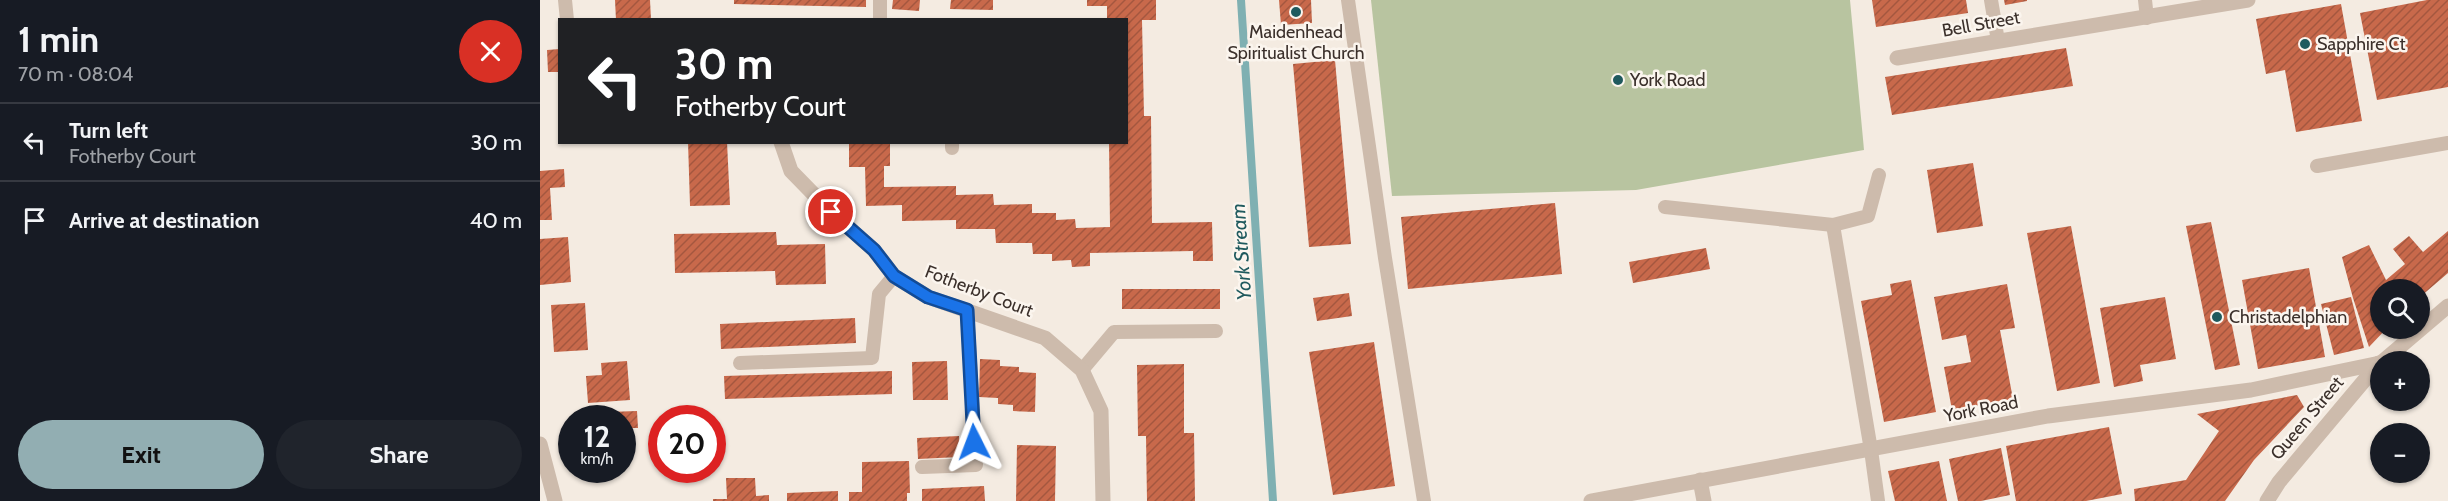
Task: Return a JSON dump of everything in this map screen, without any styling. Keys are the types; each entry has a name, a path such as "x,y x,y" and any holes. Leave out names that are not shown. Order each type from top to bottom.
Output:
{"street":[{"name":"Bell Street","path":"1897,58 2248,0"},
{"name":"Fotherby Court","path":"782,144 791,171 831,212 874,250 894,276 928,297 1045,338 1082,370 1101,411 1103,501"},
{"name":"Queen Street","path":"2394,351 2448,306"},
{"name":"York Road","path":"1591,501 2048,416 2251,390 2370,364"},
{"name":"Queen Street","path":"2267,501 2279,482 2370,375"},
{"path":"540,444 555,501"},
{"path":"1700,480 1704,501"}],"lane":[{"path":"565,0 567,18"},
{"path":"880,0 880,18"},
{"path":"1348,0 1385,258 1424,501"},
{"path":"1991,0 1998,41"},
{"path":"2145,0 2147,18"},
{"path":"2317,166 2448,143"},
{"path":"1665,207 1833,225 1868,216 1879,175"},
{"path":"1833,225 1878,501"},
{"path":"740,363 872,358 879,294 894,276"},
{"path":"921,467 976,465 967,310"},
{"path":"1082,370 1114,332 1216,331"}],"green space":[{"name":"York Road","path":"1371,0 1850,0 1864,150 1636,190 1392,196"}],"building":[{"path":"615,0 650,0 651,18 616,18"},
{"path":"734,0 866,0 866,7 734,4"},
{"path":"893,0 920,0 919,11 892,9"},
{"path":"951,0 993,0 993,10 950,9"},
{"path":"1087,0 1156,0 1156,20 1142,20 1144,116 1151,116 1152,223 1212,222 1213,261 1193,261 1193,251 1090,253 1090,266 1072,267 1071,260 1052,261 1052,254 1033,254 1032,243 996,243 995,229 956,229 956,220 902,221 902,205 866,206 865,167 849,167 849,144 890,144 890,166 884,166 884,187 956,186 956,195 993,194 994,205 1032,204 1032,213 1056,213 1056,220 1075,219 1076,228 1110,227 1109,144 1128,144 1128,18 1107,18 1107,6 1087,6"},
{"name":"Maidenhead Spiritualist Church","path":"1279,0 1311,0 1312,23 1281,25"},
{"path":"1872,0 1966,0 1968,13 1876,27"},
{"path":"2004,0 2027,0 2027,1 2005,5"},
{"path":"2427,0 2448,0 2448,87 2377,100 2360,13"},
{"name":"Sapphire Ct","path":"2341,4 2362,121 2296,132 2285,70 2266,74 2256,19"},
{"path":"2066,48 2073,86 1892,115 1885,77"},
{"path":"558,49 558,72 548,72 547,50"},
{"path":"1335,60 1351,244 1309,247 1293,64"},
{"path":"688,144 727,144 730,205 690,206"},
{"path":"1973,163 1983,226 1937,233 1927,170"},
{"path":"564,169 565,187 550,188 552,220 540,220 540,171"},
{"path":"1555,203 1562,274 1408,289 1401,217"},
{"path":"2211,222 2240,365 2215,370 2186,226"},
{"path":"2071,226 2100,383 2057,391 2027,233"},
{"path":"2448,231 2448,273 2430,288 2430,279 2387,279 2405,264 2393,249 2409,236 2423,252"},
{"path":"776,232 777,245 825,244 826,284 776,285 775,271 675,273 674,234"},
{"path":"568,237 571,282 540,285 540,239"},
{"path":"2369,245 2386,279 2370,279 2370,339 2377,339 2369,347 2342,257"},
{"path":"1706,248 1710,269 1633,283 1629,262"},
{"path":"2309,268 2325,357 2258,369 2242,280"},
{"path":"1911,280 1936,412 1884,422 1861,301 1892,295 1890,284"},
{"path":"2007,284 2015,328 2000,330 2013,399 1952,410 1944,367 1971,362 1966,335 1942,340 1934,297"},
{"path":"1122,289 1220,289 1220,309 1122,309"},
{"path":"1349,293 1352,316 1317,321 1313,298"},
{"path":"2165,297 2176,359 2140,365 2143,381 2114,387 2100,308"},
{"path":"2351,297 2364,348 2334,355 2321,304"},
{"path":"585,303 588,350 554,352 551,305"},
{"path":"855,318 856,343 721,349 720,324"},
{"path":"1374,342 1395,486 1333,495 1309,352"},
{"path":"980,359 1000,360 1000,366 1019,367 1019,372 1036,373 1035,412 1013,411 1013,405 998,404 998,398 979,397"},
{"path":"627,361 630,400 588,403 586,376 602,375 601,363"},
{"path":"947,361 948,400 913,400 912,362"},
{"path":"1184,364 1184,433 1194,433 1195,501 1147,501 1146,436 1138,436 1137,365"},
{"path":"892,371 892,394 725,399 724,376"},
{"path":"2297,395 2304,407 2254,460 2225,501 2135,501 2134,489 2186,480 2219,431 2197,414"},
{"path":"637,411 638,428 636,428"},
{"path":"2109,427 2122,494 2086,501 2016,501 2006,446"},
{"path":"959,436 959,457 918,459 917,438"},
{"path":"1017,445 1056,446 1055,501 1016,501"},
{"path":"2001,448 2010,495 1981,501 1958,501 1949,459"},
{"path":"909,461 910,493 907,493 907,501 849,501 849,492 862,492 862,462"},
{"path":"1939,461 1947,501 1895,501 1888,471"},
{"path":"726,478 755,478 756,496 769,495 769,501 713,501 713,499 727,499"},
{"path":"984,486 985,501 922,501 922,489"},
{"path":"838,491 838,501 787,501 787,493"}],"waterway":[{"name":"York Stream","path":"1241,0 1273,501"}],"place":[{"name":"Maidenhead Spiritualist Church","path":"1296,12"},
{"name":"Sapphire Ct","path":"2305,44"},
{"name":"York Road","path":"1618,80"},
{"name":"Christadelphian","path":"2217,317"}],"route":[{"path":"831,212 874,250 894,276 928,297 967,310 974,442"}]}
